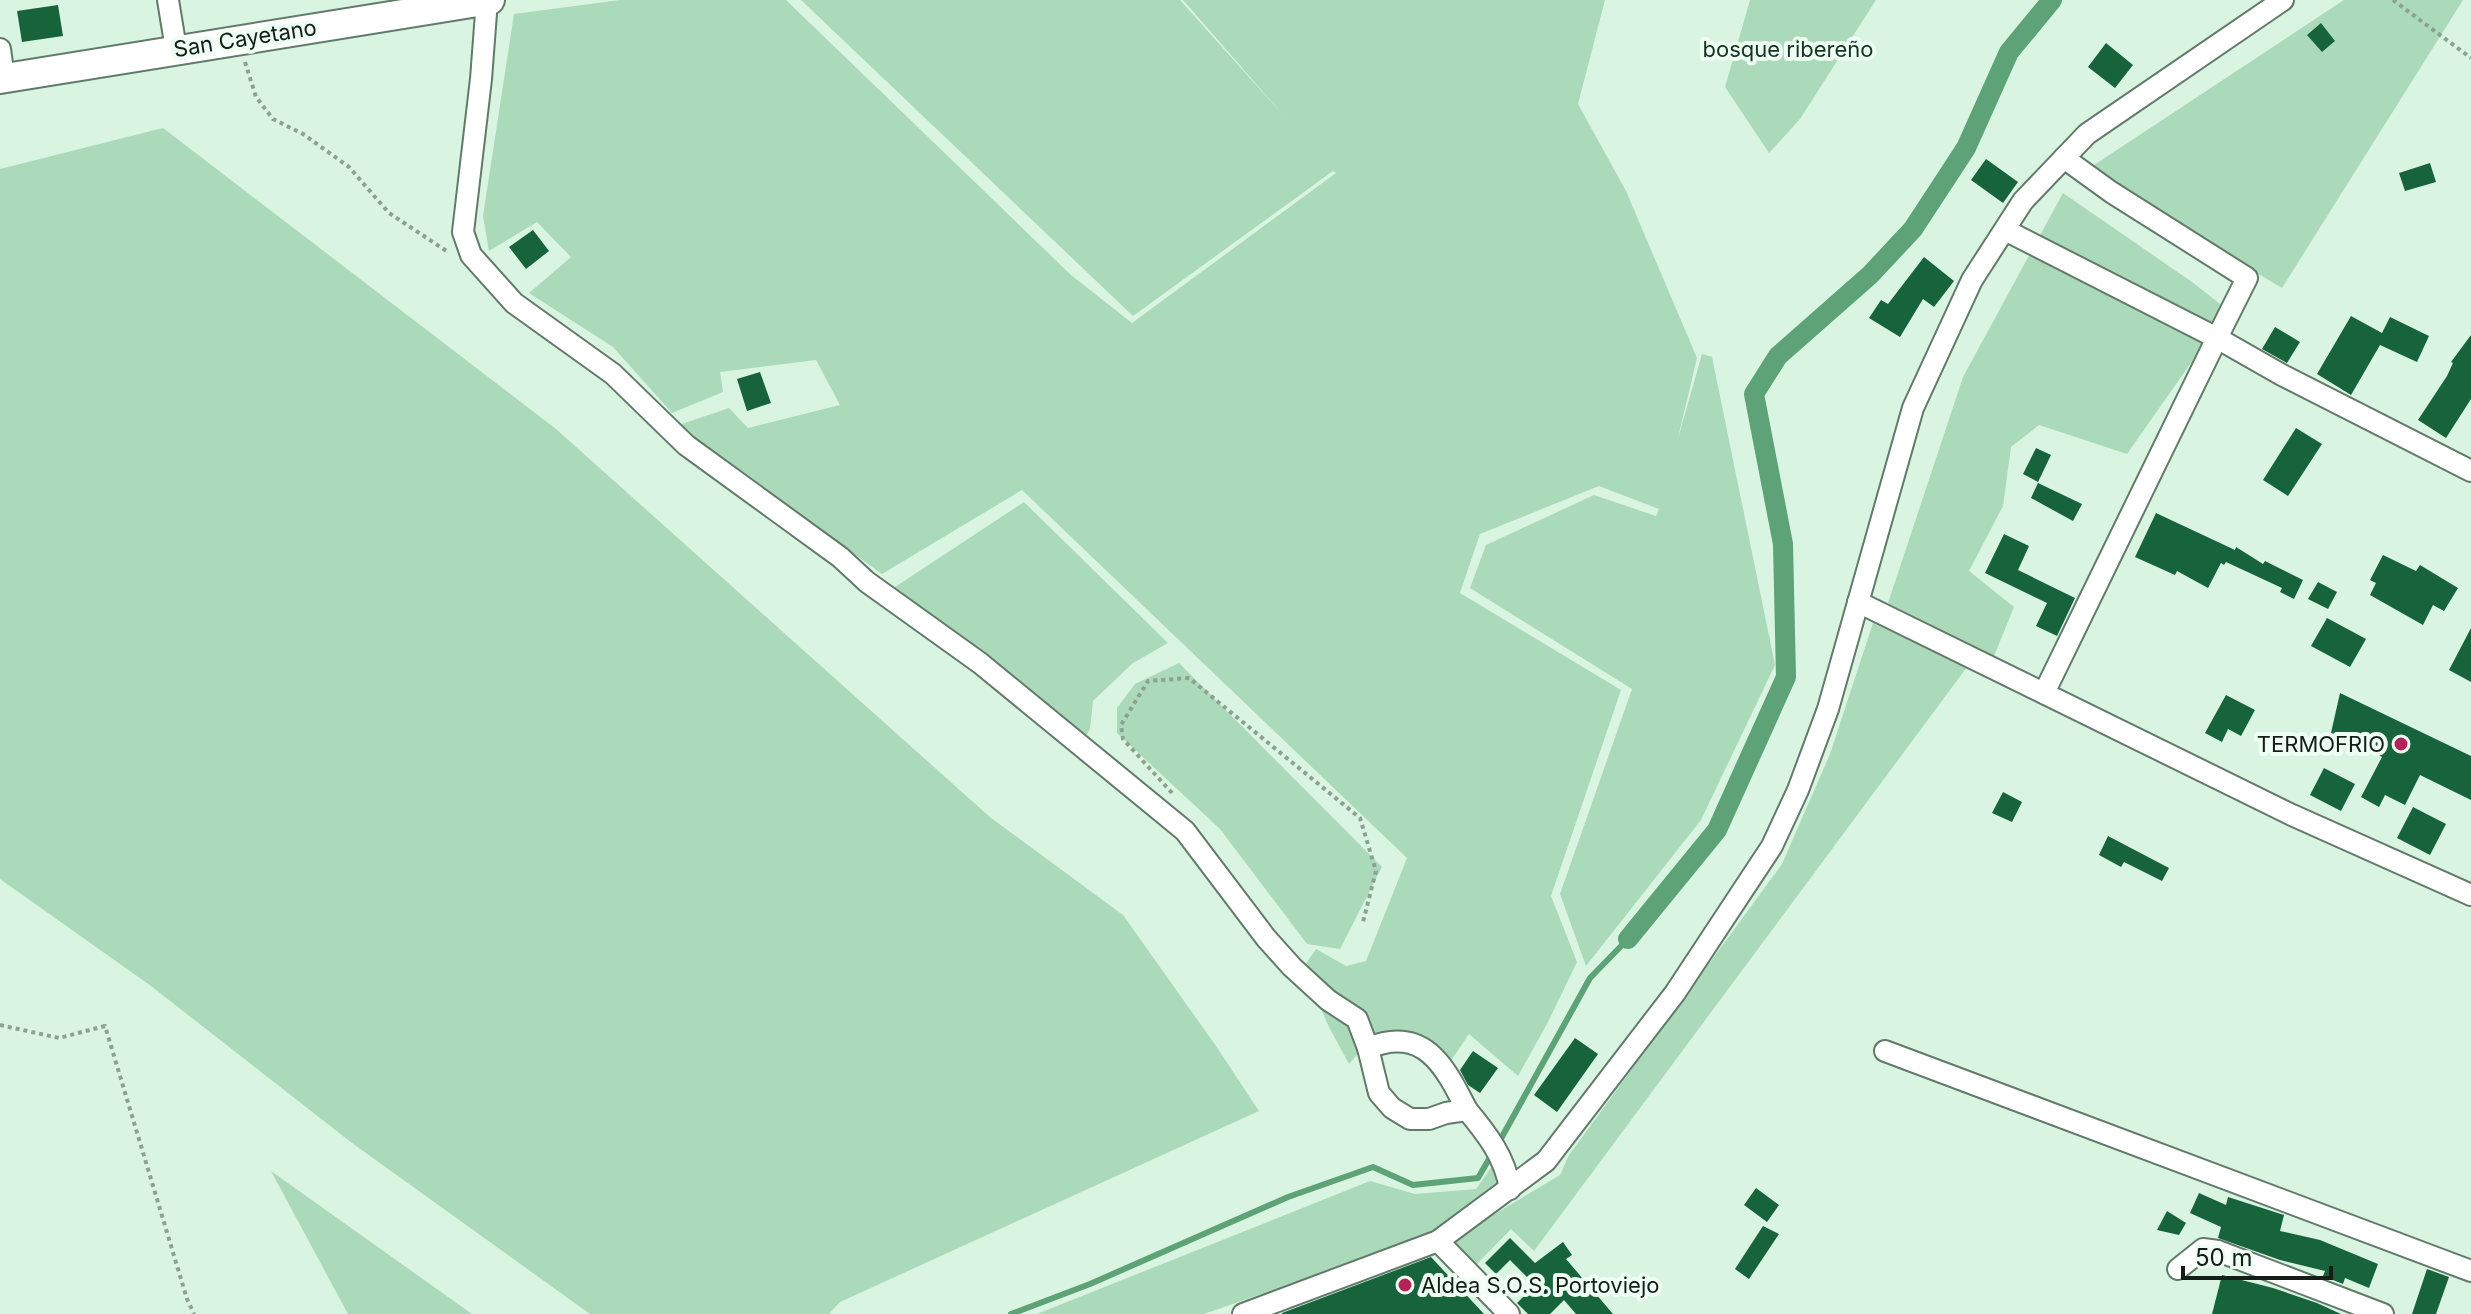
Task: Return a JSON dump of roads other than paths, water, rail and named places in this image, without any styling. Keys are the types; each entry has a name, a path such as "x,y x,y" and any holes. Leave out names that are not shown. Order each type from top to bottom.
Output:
{"main road":[{"name":"San Cayetano","path":"2,78 488,0"}],"street":[{"path":"168,0 176,49"},
{"path":"488,0 463,232 471,255 514,303 613,374 686,445 980,663 1185,831 1266,938 1292,967 1328,1000 1357,1019 1379,1093 1392,1108 1410,1119 1429,1119 1467,1110"},
{"path":"1243,1314 1438,1241 1546,1161 1675,993 1772,846 1798,790 1828,709 1913,408 1972,280 2023,201 2087,134 2283,0"},
{"path":"0,49 2,78"},
{"path":"2044,693 2247,278 2111,192 2064,158"},
{"path":"2005,230 2471,471"},
{"path":"1858,602 2292,815 2471,895"},
{"path":"1368,1048 1387,1041 1403,1042 1423,1048 1438,1058 1467,1110 1488,1135 1507,1169 1510,1189"},
{"path":"1885,1051 2471,1271"},
{"path":"1438,1241 1509,1314"},
{"path":"2178,1269 2203,1249 2218,1251 2383,1314"}],"waterway":[{"path":"1628,939 1717,830 1786,677 1783,544 1754,394 1778,356 1870,275 1913,229 1966,148 2009,52 2052,0"},
{"path":"1498,1144 1590,978 1628,939"},
{"path":"1011,1314 1090,1284 1288,1197 1373,1167 1413,1185 1478,1178 1492,1154"}],"place":[{"name":"TERMOFRIO","path":"2401,744"},
{"name":"Aldea S.O.S. Portoviejo","path":"1405,1285"}],"park label":[{"name":"bosque ribereño","path":"1788,49"}]}
